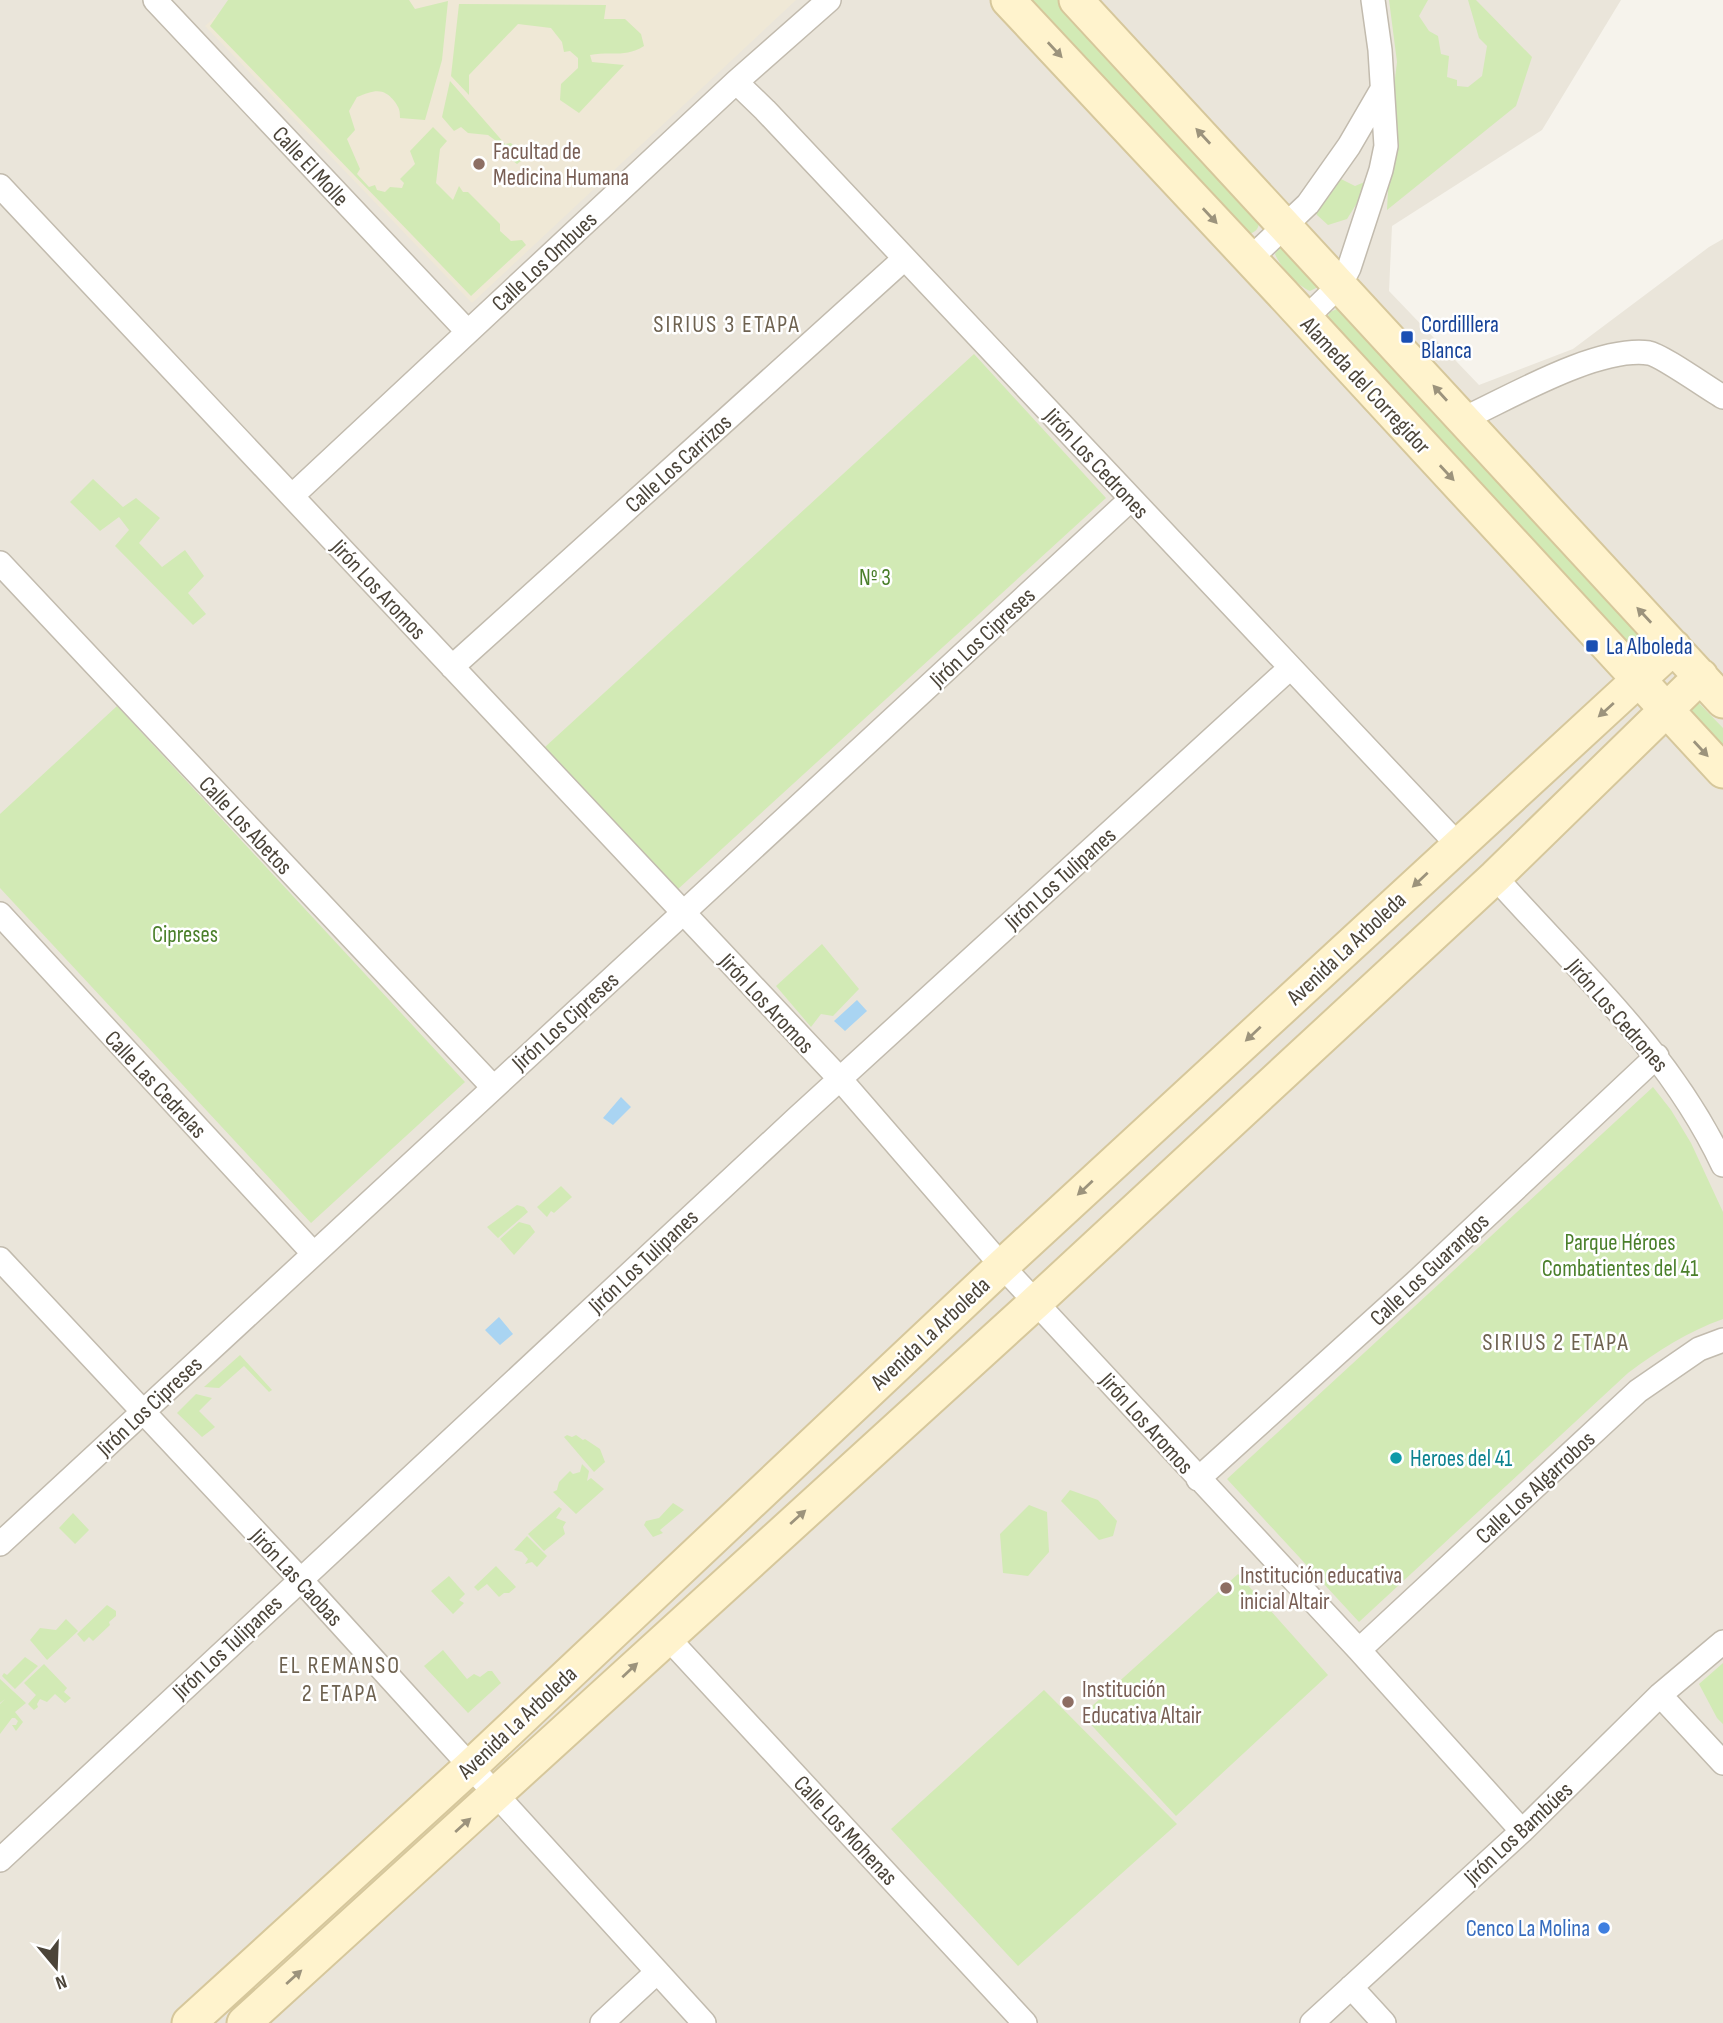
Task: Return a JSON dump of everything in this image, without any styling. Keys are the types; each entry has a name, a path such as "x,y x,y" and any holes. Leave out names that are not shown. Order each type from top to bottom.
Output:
{"street":[{"name":"Calle El Molle","path":"155,0 467,331"},
{"name":"Calle Los Ombues","path":"292,496 736,82 829,0"},
{"name":"Alameda del Corregidor","path":"1008,0 1723,771"},
{"name":"Alameda del Corregidor","path":"1076,0 1723,701"},
{"path":"1306,319 1340,285 1349,268 1387,146 1373,0"},
{"name":"Jirón Los Cedrones","path":"736,82 1458,845"},
{"path":"1250,259 1308,204 1381,91"},
{"name":"Jirón Los Aromos","path":"0,186 840,1079 1002,1265 1522,1830"},
{"name":"Calle Los Carrizos","path":"452,667 904,260"},
{"path":"1463,419 1586,363 1621,353 1652,353 1723,397"},
{"name":"Jirón Los Cipreses","path":"0,1544 1131,499"},
{"name":"Calle Los Abetos","path":"0,563 493,1087"},
{"name":"Avenida La Arboleda","path":"189,2023 470,1767 1002,1265 1674,647"},
{"name":"Jirón Los Tulipanes","path":"0,1860 840,1079 1290,668"},
{"name":"Avenida La Arboleda","path":"244,2023 1036,1302 1495,877 1701,676"},
{"name":"Jirón Los Cedrones","path":"1495,877 1657,1056 1688,1099 1723,1165"},
{"name":"Calle Las Cedrelas","path":"0,914 313,1253"},
{"name":"Calle Los Guarangos","path":"1198,1479 1415,1283 1657,1056"},
{"name":"Jirón Las Caobas","path":"0,1259 300,1579 704,2023"},
{"name":"Calle Los Algarrobos","path":"1359,1650 1638,1391 1699,1349 1723,1340"},
{"name":"Calle Los Mohenas","path":"667,1637 1025,2023"},
{"name":"Jirón Los Bambúes","path":"1323,2019 1351,1987 1522,1830 1660,1695 1723,1642"},
{"path":"1660,1695 1723,1763"},
{"path":"603,2023 657,1972"},
{"path":"1351,1987 1384,2023"}],"shaded area":[{"path":"0,0 1621,0 1542,130 1392,226 1389,291 1479,385 1573,349 1723,239 1723,2023 0,2023"},
{"name":"Facultad de Medicina Humana","path":"234,0 796,0 472,303 205,26"}],"green space":[{"path":"228,0 409,0 415,9 448,1 442,60 425,120 400,118 399,109 391,97 378,91 357,97 349,111 355,130 347,139 360,169 357,174 369,187 375,185 377,190 385,192 390,187 402,188 404,183 400,179 415,164 410,151 433,127 447,141 440,149 436,183 453,200 459,186 463,192 468,192 500,224 500,231 511,241 522,240 526,245 471,296 210,26"},
{"path":"1028,0 1059,0 1257,214 1259,224 1256,230 1247,234"},
{"path":"1389,0 1428,0 1419,16 1429,31 1438,36 1441,54 1449,56 1447,77 1457,80 1457,86 1468,87 1482,76 1487,46 1479,38 1468,0 1476,0 1532,57 1516,106 1387,210 1388,191 1378,185 1384,167 1397,62"},
{"path":"459,4 606,5 604,19 625,19 641,34 644,46 624,53 590,55 592,62 624,65 579,113 560,100 561,84 578,68 578,58 570,51 564,52 562,42 551,28 518,24 469,75 469,95 451,76"},
{"path":"450,81 505,144 511,143 525,158 517,164 503,153 503,146 488,135 468,133 461,127 454,131 442,117"},
{"path":"1335,176 1355,186 1367,181 1364,192 1347,219 1328,225 1317,215 1313,206"},
{"path":"1285,246 1319,283 1316,288 1310,291 1305,289 1281,265 1275,254 1278,248"},
{"path":"1343,310 1651,646 1641,655 1635,655 1327,318 1330,312"},
{"name":"Nº 3","path":"974,354 1106,498 677,890 545,747"},
{"path":"93,479 123,507 136,498 160,518 139,543 162,567 185,550 204,576 188,593 206,614 193,625 115,546 129,530 119,517 100,531 70,502"},
{"path":"1695,699 1723,728 1723,753 1688,715 1685,700"},
{"name":"Cipreses","path":"117,706 465,1082 311,1223 0,888 0,814"},
{"path":"822,944 859,989 833,1016 821,1014 811,1027 776,986"},
{"name":"Parque Héroes Combatientes del 41","path":"1653,1087 1691,1143 1723,1212 1723,1319 1674,1342 1628,1373 1359,1622 1227,1479"},
{"path":"561,1186 572,1197 554,1213 551,1211 547,1217 537,1207"},
{"path":"517,1205 528,1212 498,1238 487,1227"},
{"path":"519,1222 530,1225 535,1232 514,1255 500,1239"},
{"path":"240,1355 272,1390 269,1392 244,1366 219,1388 204,1387"},
{"path":"196,1394 212,1398 199,1411 215,1427 202,1437 177,1413"},
{"path":"576,1435 600,1449 605,1462 594,1472 564,1437"},
{"path":"582,1464 589,1471 587,1481 591,1478 604,1489 576,1514 553,1492 570,1471 573,1474 580,1472"},
{"path":"1070,1490 1098,1500 1117,1521 1113,1536 1099,1540 1061,1501"},
{"path":"673,1503 684,1510 660,1530 663,1533 653,1537 644,1525 646,1521 659,1518"},
{"path":"1029,1505 1047,1512 1049,1552 1028,1576 1003,1573 1000,1534"},
{"path":"559,1507 562,1509 556,1518 566,1522 563,1527 565,1534 544,1551 528,1534"},
{"path":"73,1513 89,1530 75,1544 59,1528"},
{"path":"527,1536 547,1556 537,1567 532,1562 525,1564 528,1559 522,1552 514,1550"},
{"path":"496,1566 516,1587 499,1597 487,1584 478,1591 474,1587"},
{"path":"1238,1574 1328,1675 1176,1816 1082,1715"},
{"path":"449,1576 465,1594 459,1600 464,1603 453,1614 431,1591"},
{"path":"107,1605 116,1611 116,1616 93,1641 89,1637 84,1642 77,1634"},
{"path":"66,1619 78,1631 47,1660 30,1640 40,1628 56,1630"},
{"path":"443,1650 467,1679 474,1674 480,1677 492,1671 501,1683 468,1713 424,1666"},
{"path":"25,1657 38,1666 15,1689 2,1676 4,1673 7,1675"},
{"path":"1723,1663 1723,1724 1699,1684"},
{"path":"44,1664 67,1688 64,1692 71,1698 65,1703 55,1694 47,1702 40,1699 34,1710 28,1704 36,1695 24,1683"},
{"path":"0,1679 26,1703 15,1712 23,1722 16,1731 12,1725 16,1725 18,1721 12,1718 0,1734 0,1704 5,1699 0,1703"},
{"path":"1044,1690 1177,1824 1018,1966 891,1829"}],"water":[{"path":"857,1000 867,1011 845,1031 834,1021"},
{"path":"621,1097 631,1107 613,1125 603,1118"},
{"path":"499,1317 513,1334 500,1345 485,1330"}],"place":[{"name":"Facultad de Medicina Humana","path":"479,164"},
{"name":"Cordilllera Blanca","path":"1407,337"},
{"name":"La Alboleda","path":"1592,646"},
{"name":"Heroes del 41","path":"1396,1458"},
{"name":"Institución educativa inicial Altair","path":"1226,1588"},
{"name":"Institución Educativa Altair","path":"1068,1702"},
{"name":"Cenco La Molina","path":"1604,1928"}],"district":[{"name":"SIRIUS 3 ETAPA","path":"727,324"},
{"name":"SIRIUS 2 ETAPA","path":"1556,1342"},
{"name":"EL REMANSO 2 ETAPA","path":"340,1679"}]}
